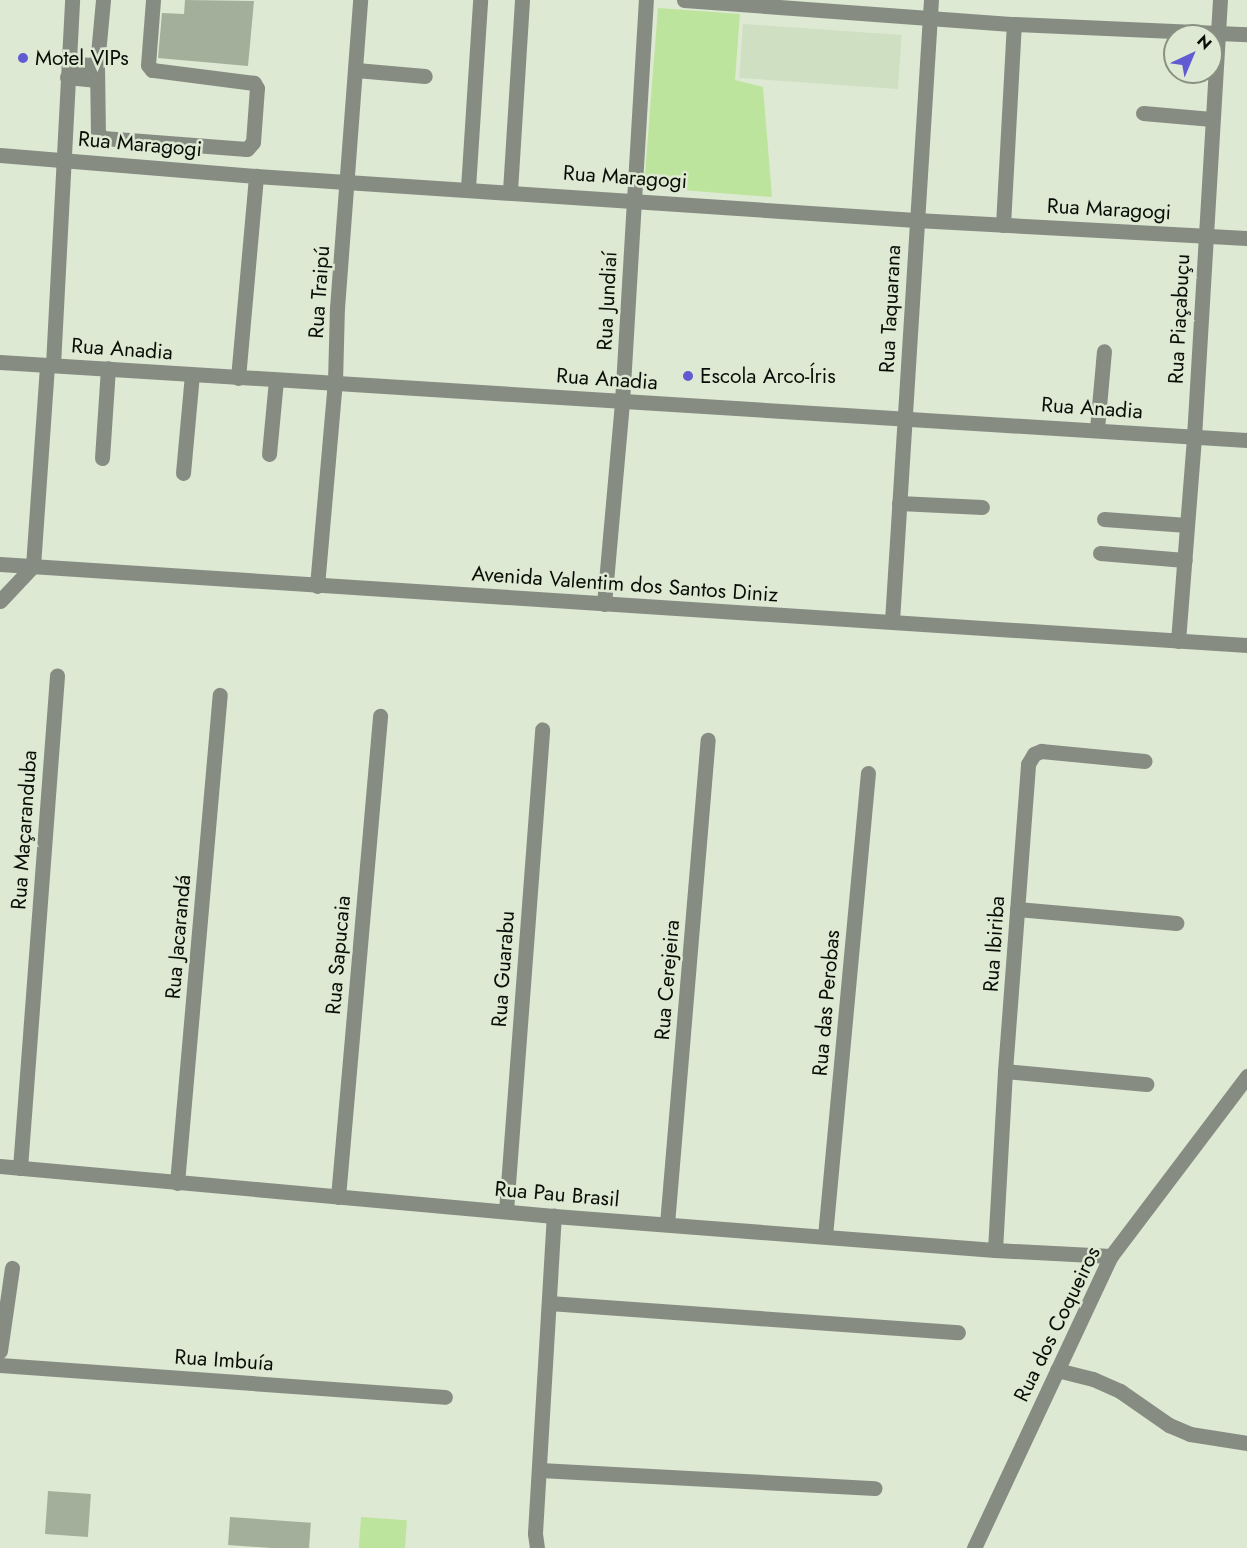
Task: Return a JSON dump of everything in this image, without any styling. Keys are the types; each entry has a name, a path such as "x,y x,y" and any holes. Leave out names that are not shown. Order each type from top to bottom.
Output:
{"street":[{"path":"0,600 33,566 65,159 72,0"},
{"path":"103,0 97,73 96,131 103,138 247,149 251,147 257,88 254,83 158,72 148,65 153,0"},
{"name":"Rua Traipú","path":"317,586 335,382 337,308 360,0"},
{"path":"468,188 480,0"},
{"path":"510,191 522,0"},
{"name":"Rua Jundiaí","path":"604,604 622,402 646,0"},
{"path":"684,0 785,3 1014,24 1163,29"},
{"name":"Rua Taquarana","path":"892,621 931,0"},
{"name":"Rua Piaçabuçu","path":"1218,24 1220,0"},
{"path":"1003,225 1014,24"},
{"path":"1223,32 1247,34"},
{"path":"68,70 97,73"},
{"path":"356,70 425,75"},
{"name":"Rua Piaçabuçu","path":"1178,641 1194,437 1214,84"},
{"path":"1143,113 1212,119"},
{"name":"Rua Maragogi","path":"0,155 256,176 468,188 1003,225 1247,238"},
{"path":"238,378 256,176"},
{"path":"1097,429 1104,351"},
{"name":"Rua Anadia","path":"0,362 1247,440"},
{"path":"102,458 108,368"},
{"path":"183,473 192,375"},
{"path":"269,454 276,380"},
{"path":"899,503 982,507"},
{"path":"1104,519 1187,525"},
{"path":"1100,553 1185,560"},
{"name":"Avenida Valentim dos Santos Diniz","path":"0,564 1247,645"},
{"name":"Rua Maçaranduba","path":"20,1168 57,675"},
{"name":"Rua Jacarandá","path":"177,1183 220,695"},
{"name":"Rua Sapucaia","path":"338,1197 380,716"},
{"name":"Rua Guarabu","path":"506,1211 542,729"},
{"name":"Rua Cerejeira","path":"667,1224 708,740"},
{"name":"Rua Ibiriba","path":"995,1250 1005,1071 1028,764 1034,754 1041,751 1145,761"},
{"name":"Rua das Perobas","path":"825,1236 868,773"},
{"path":"1017,909 1176,923"},
{"path":"1005,1071 1146,1084"},
{"name":"Rua dos Coqueiros","path":"974,1548 1111,1256 1247,1076"},
{"name":"Rua Pau Brasil","path":"0,1166 554,1216 995,1250 1111,1256"},
{"path":"537,1548 535,1533 554,1216"},
{"path":"0,1351 12,1268"},
{"path":"549,1303 958,1332"},
{"name":"Rua Imbuía","path":"0,1365 445,1397"},
{"path":"1057,1370 1093,1379 1119,1391 1169,1425 1190,1434 1247,1443"},
{"path":"540,1470 875,1488"}],"shaded area":[{"path":"743,24 902,35 898,89 739,78"}],"green space":[{"path":"658,8 740,14 735,80 763,87 772,197 644,187"},
{"path":"361,1517 407,1520 405,1548 359,1548"}],"building":[{"path":"185,0 254,1 248,66 158,58 162,13 184,14"},
{"path":"48,1491 91,1494 88,1537 45,1534"},
{"path":"230,1517 311,1523 309,1548 228,1545"}],"place":[{"name":"Motel VIPs","path":"23,58"},
{"name":"Escola Arco-Íris","path":"688,376"}]}
